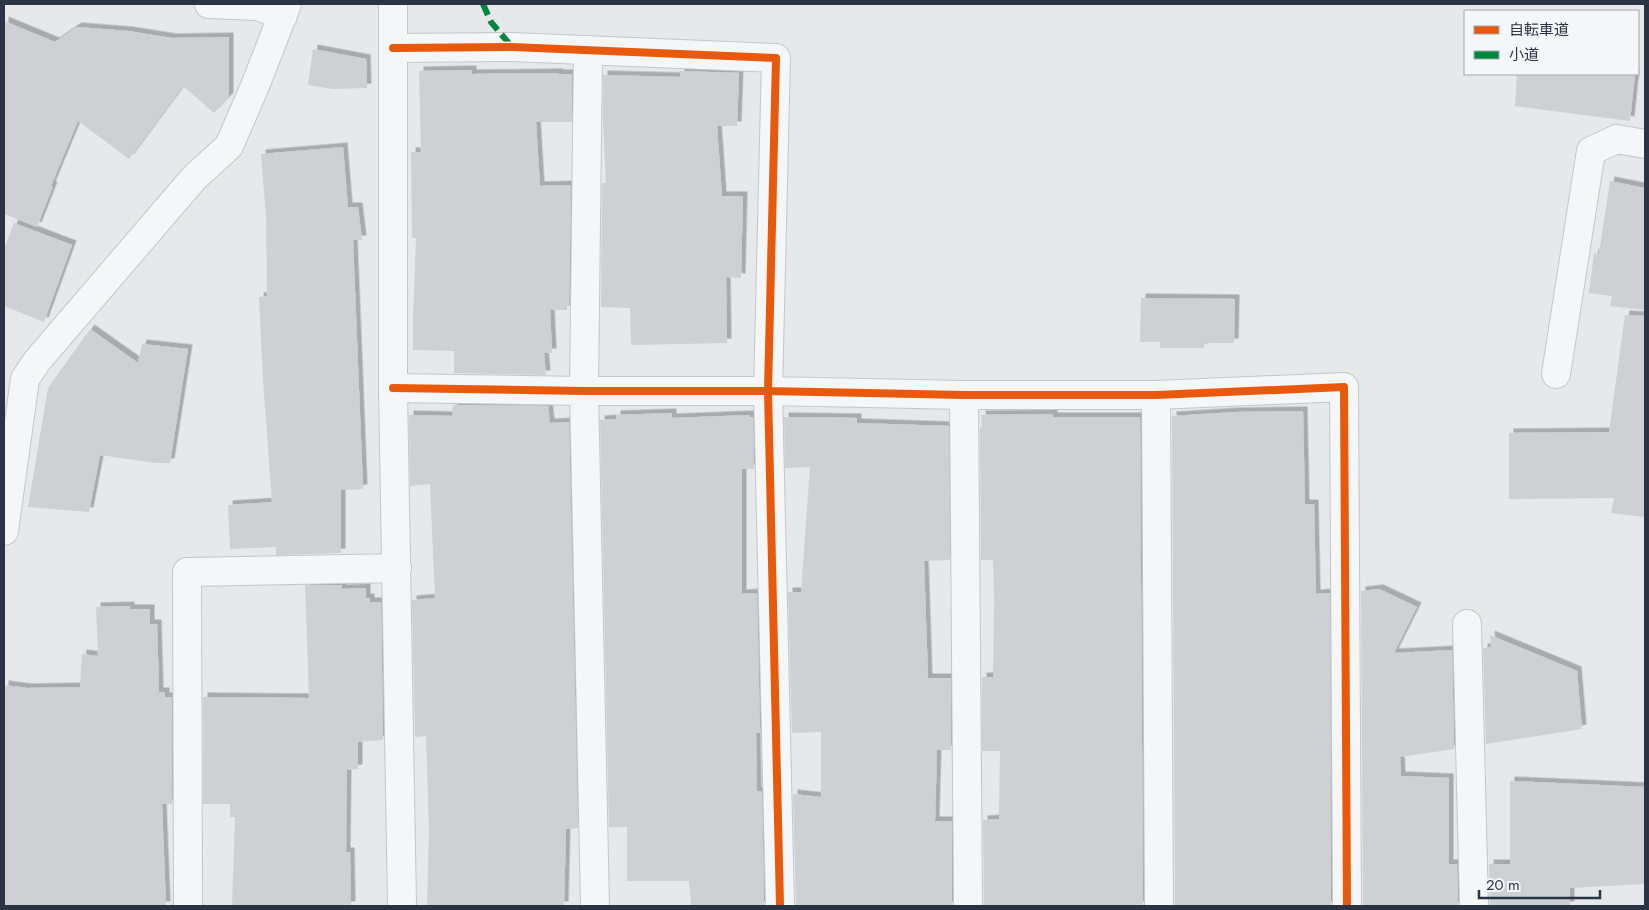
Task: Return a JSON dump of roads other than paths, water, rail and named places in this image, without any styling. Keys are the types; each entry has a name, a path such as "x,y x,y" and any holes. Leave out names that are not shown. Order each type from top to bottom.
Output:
{"street":[{"path":"4,531 15,376 37,361 194,178 229,146 285,10 258,6 209,4"},
{"path":"393,4 393,388 402,906"},
{"path":"393,48 512,48 776,58 768,391 780,906"},
{"path":"588,50 584,391 595,906"},
{"path":"1556,374 1591,151 1617,140 1645,144"},
{"path":"393,388 768,391 964,395 1156,395 1344,387 1347,906"},
{"path":"964,395 968,906"},
{"path":"1156,395 1159,906"},
{"path":"188,906 187,572 397,568"},
{"path":"1467,624 1474,906"}]}
